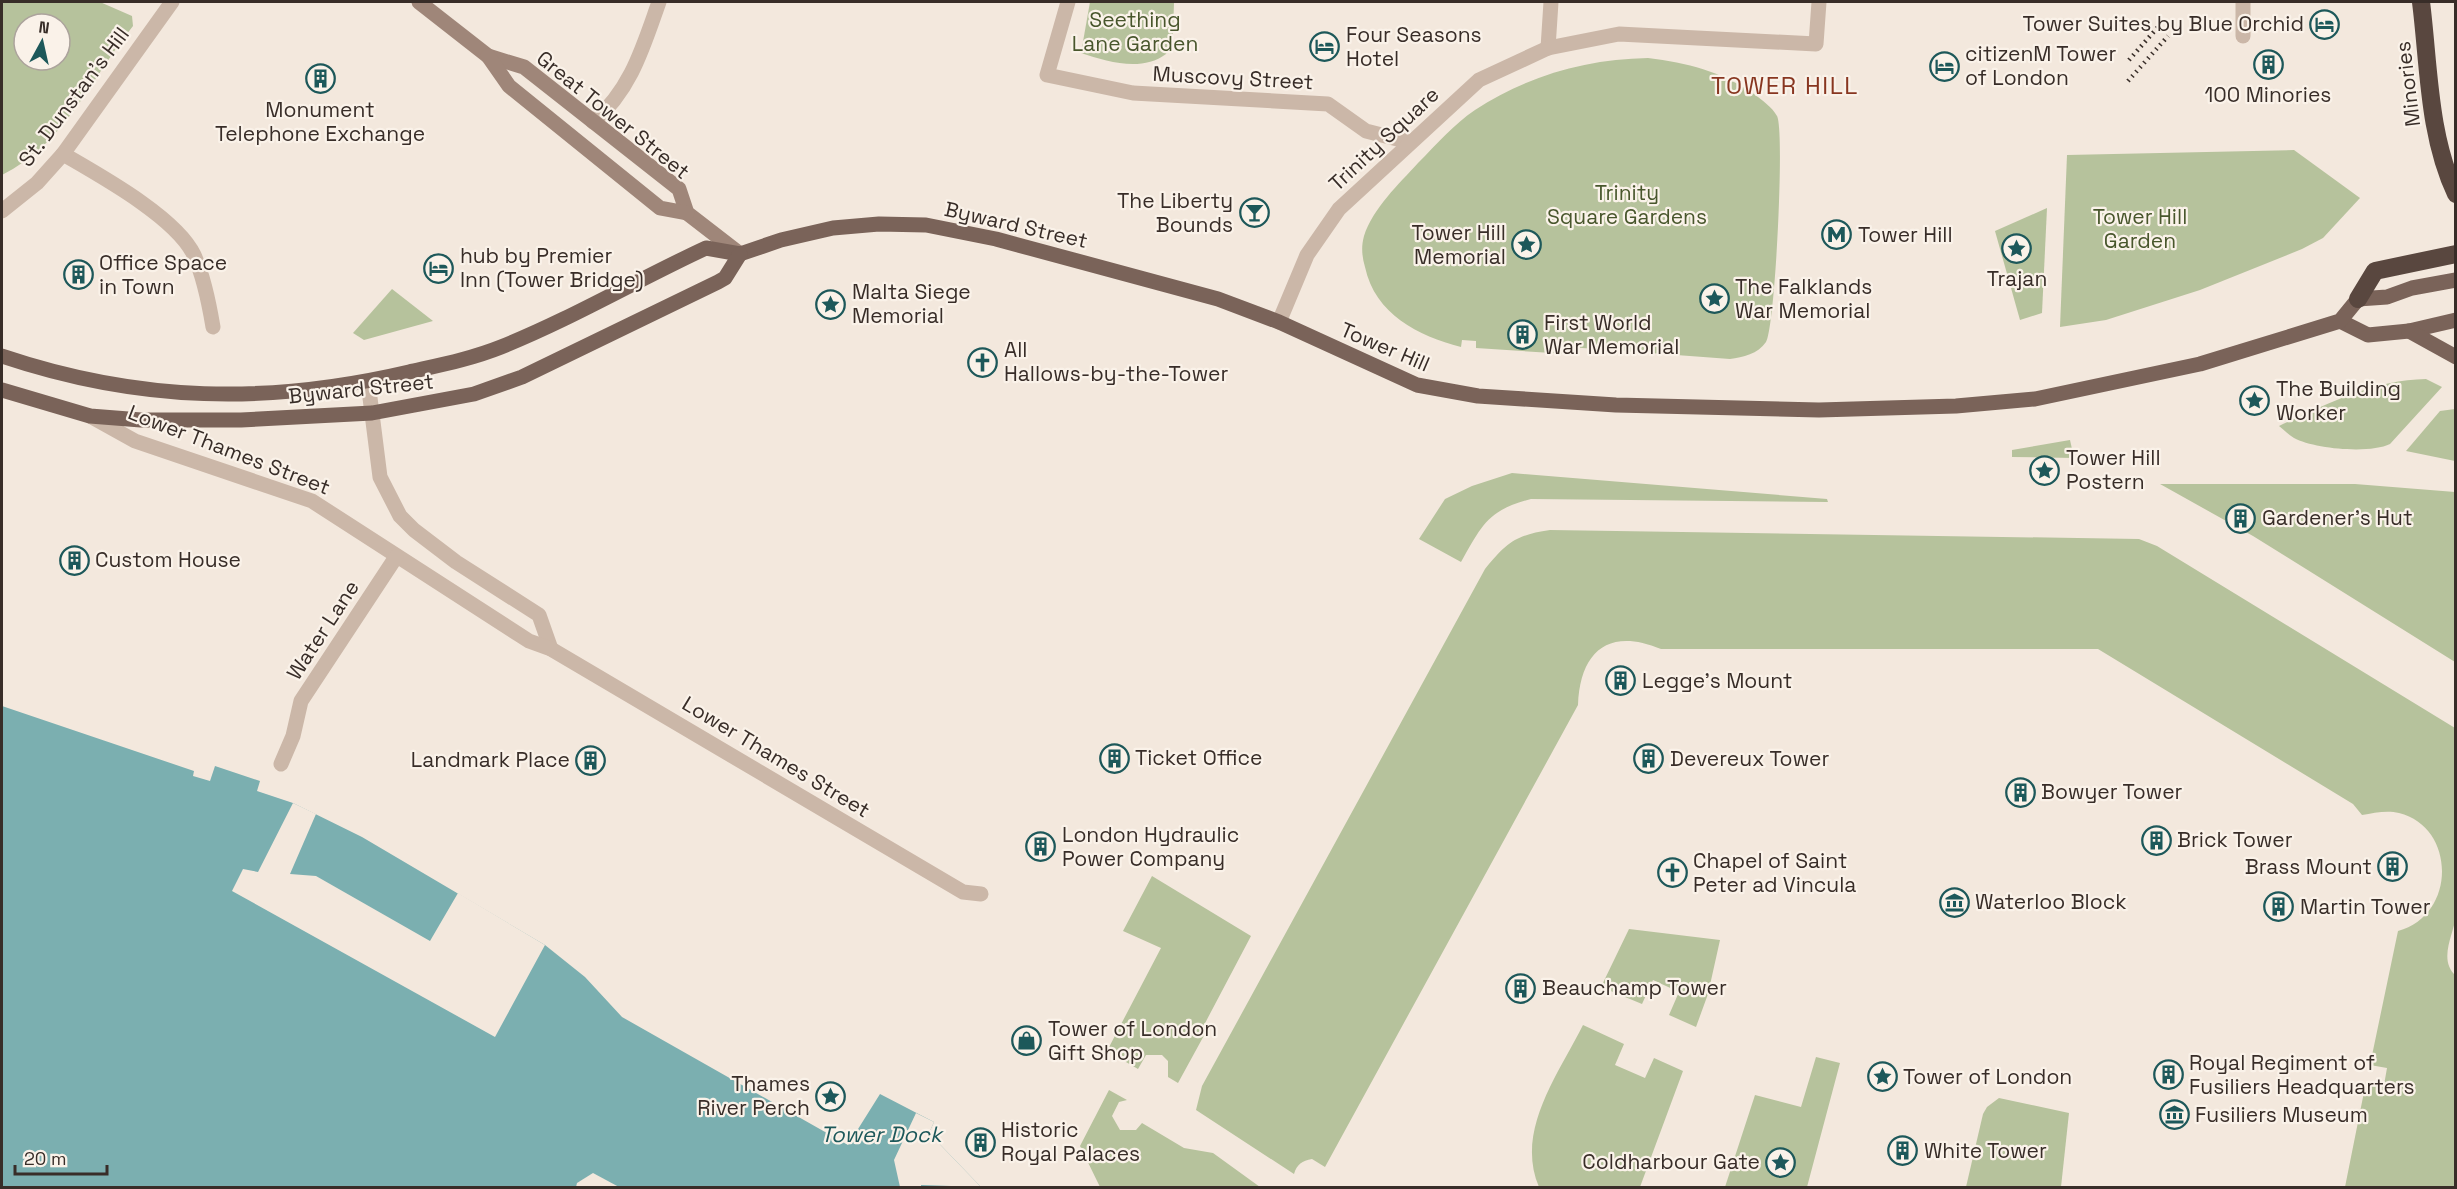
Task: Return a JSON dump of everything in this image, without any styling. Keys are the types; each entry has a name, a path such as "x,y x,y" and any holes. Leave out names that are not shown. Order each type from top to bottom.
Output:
{"highway":[{"name":"Minories","path":"2421,2 2434,120 2442,159 2456,194"},
{"path":"2358,299 2375,272 2456,254"}],"main road":[{"name":"Byward Street","path":"170,394 241,395 368,382 460,360 500,347 706,248 740,254 781,240 833,228 879,224 926,225 996,239 1132,274 1218,300 1279,322"},
{"name":"Byward Street","path":"90,416 171,422 372,413 474,394 522,378 725,278 740,254"},
{"path":"2456,280 2387,297 2358,299 2340,321 2368,335 2409,332 2456,320"},
{"name":"Tower Hill","path":"1279,322 1377,369 1417,385 1443,391 1478,396 1616,405 1819,410 1956,406 2035,399 2200,364 2340,321"},
{"path":"2409,332 2456,357"},
{"name":"Lower Thames Street","path":"2,356 76,378 170,394"},
{"name":"Lower Thames Street","path":"2,390 90,416"}],"street":[{"name":"St. Dunstan's Hill","path":"2,211 37,183 63,154 172,2"},
{"name":"Great Tower Street","path":"419,2 488,56 524,67 679,189 687,213 740,254"},
{"path":"593,123 619,97 628,82 659,2"},
{"name":"Muscovy Street","path":"1068,2 1047,75 1133,93 1328,104 1366,131 1409,142"},
{"path":"1548,48 1551,2"},
{"name":"Trinity Square","path":"1279,322 1291,289 1316,238 1339,209 1409,142 1479,80 1548,48 1618,34 1816,44 1819,2"},
{"path":"2242,2 2243,36"},
{"path":"488,56 509,86 660,208 687,213"},
{"path":"63,154 147,206 193,253 209,303 213,327"},
{"path":"368,382 380,477 400,516 414,530 456,562 539,615 551,649"},
{"name":"Lower Thames Street","path":"90,416 135,441 312,501 358,528 396,557 530,642 551,649 963,892 981,894"},
{"name":"Water Lane","path":"281,764 293,736 301,701 396,557"}],"green space":[{"path":"2,2 100,2 132,16 133,26 75,108 43,146 24,162 2,175"},
{"name":"Seething Lane Garden","path":"1090,2 1174,2 1173,34 1166,54 1146,63 1125,64 1081,53"},
{"name":"Trinity Square Gardens","path":"1648,58 1677,62 1729,79 1760,99 1777,116 1780,155 1776,268 1769,329 1763,346 1750,354 1730,359 1569,347 1568,354 1476,348 1476,341 1462,340 1461,347 1414,329 1388,310 1370,283 1363,256 1364,236 1387,197 1445,135 1475,110 1536,79 1580,66"},
{"name":"Tower Hill Garden","path":"2294,150 2360,198 2323,238 2302,249 2200,290 2106,320 2060,327 2067,155"},
{"path":"2047,208 2042,313 2020,320 1995,231"},
{"path":"392,289 433,321 364,340 353,333"},
{"path":"2426,379 2442,387 2390,444 2381,447 2342,449 2315,445 2294,438 2279,426 2369,389 2406,380"},
{"path":"2455,409 2455,461 2406,451 2440,411"},
{"path":"2070,440 2074,458 2012,457 2012,450"},
{"path":"1512,473 1827,499 1828,502 1531,499 1495,514 1481,529 1461,562 1419,539 1445,499 1472,486"},
{"path":"2160,484 2355,484 2455,492 2455,662 2253,536"},
{"path":"1550,530 2139,539 2157,546 2455,728 2456,914 2447,954 2448,962 2456,976 2455,1187 2345,1187 2366,1082 2384,1085 2387,1068 2370,1065 2398,931 2417,922 2431,908 2439,890 2442,871 2439,852 2431,835 2418,821 2399,813 2362,815 2353,804 2098,649 1661,649 1643,643 1626,641 1612,643 1601,648 1584,670 1578,705 1325,1167 1312,1159 1300,1164 1294,1174 1196,1110 1202,1086 1485,569 1513,541 1529,534"},
{"path":"1152,876 1251,936 1203,1027 1207,1030 1178,1083 1168,1077 1168,1061 1162,1055 1146,1055 1138,1069 1107,1051 1161,948 1123,931"},
{"path":"1629,929 1720,940 1708,994 1696,1027 1669,1015 1679,992 1653,980 1642,1004 1601,987"},
{"path":"1583,1025 1624,1044 1615,1065 1645,1078 1654,1058 1683,1071 1640,1187 1539,1187 1533,1166 1532,1145 1536,1124 1552,1083"},
{"path":"1816,1057 1840,1063 1807,1187 1725,1187 1755,1095 1801,1107"},
{"path":"1109,1090 1127,1100 1119,1102 1112,1116 1120,1130 1136,1130 1142,1123 1184,1148 1213,1153 1260,1187 1100,1187 1080,1146"},
{"path":"1999,1098 2069,1113 2061,1187 1966,1187 1983,1114 1987,1107"}],"water":[{"name":"Tower Dock","path":"2,706 194,771 193,776 210,781 215,766 260,781 257,791 293,803 362,837 545,945 585,977 622,1017 848,1145 880,1094 934,1122 929,1133 981,1187 2,1188"}],"pier":[{"path":"293,803 316,814 290,874 316,876 430,941 458,893 545,945 495,1037 232,891 243,869 258,872"},
{"path":"916,1113 934,1122 929,1133 981,1187 921,1185 921,1187 900,1187 894,1160"},
{"path":"593,1173 619,1187 576,1187 577,1183"}],"railway":[{"path":"2129,60 2158,27"},
{"path":"2128,81 2168,36"}],"place":[{"name":"Tower Suites by Blue Orchid","path":"2325,24"},
{"name":"Four Seasons Hotel","path":"1325,47"},
{"name":"100 Minories","path":"2268,64"},
{"name":"citizenM Tower of London","path":"1944,66"},
{"name":"Monument Telephone Exchange","path":"320,79"},
{"name":"The Liberty Bounds","path":"1254,213"},
{"name":"Tower Hill","path":"1837,235"},
{"name":"Tower Hill Memorial","path":"1527,245"},
{"name":"Trajan","path":"2017,248"},
{"name":"hub by Premier Inn (Tower Bridge)","path":"439,268"},
{"name":"Office Space in Town","path":"78,275"},
{"name":"The Falklands War Memorial","path":"1714,299"},
{"name":"Malta Siege Memorial","path":"831,304"},
{"name":"First World War Memorial","path":"1523,335"},
{"name":"All Hallows-by-the-Tower","path":"983,362"},
{"name":"The Building Worker","path":"2255,401"},
{"name":"Tower Hill Postern","path":"2045,470"},
{"name":"Gardener's Hut","path":"2241,518"},
{"name":"Custom House","path":"74,560"},
{"name":"Legge's Mount","path":"1621,681"},
{"name":"Ticket Office","path":"1114,758"},
{"name":"Devereux Tower","path":"1649,759"},
{"name":"Landmark Place","path":"591,760"},
{"name":"Bowyer Tower","path":"2020,792"},
{"name":"Brick Tower","path":"2156,840"},
{"name":"London Hydraulic Power Company","path":"1041,847"},
{"name":"Brass Mount","path":"2393,867"},
{"name":"Chapel of Saint Peter ad Vincula","path":"1672,873"},
{"name":"Waterloo Block","path":"1954,902"},
{"name":"Martin Tower","path":"2279,907"},
{"name":"Beauchamp Tower","path":"1521,988"},
{"name":"Tower of London Gift Shop","path":"1027,1041"},
{"name":"Royal Regiment of Fusiliers Headquarters","path":"2168,1075"},
{"name":"Tower of London","path":"1882,1077"},
{"name":"Thames River Perch","path":"831,1096"},
{"name":"Fusiliers Museum","path":"2174,1115"},
{"name":"Historic Royal Palaces","path":"980,1142"},
{"name":"White Tower","path":"1903,1151"},
{"name":"Coldharbour Gate","path":"1781,1162"}],"district":[{"name":"TOWER HILL","path":"1785,86"}]}
